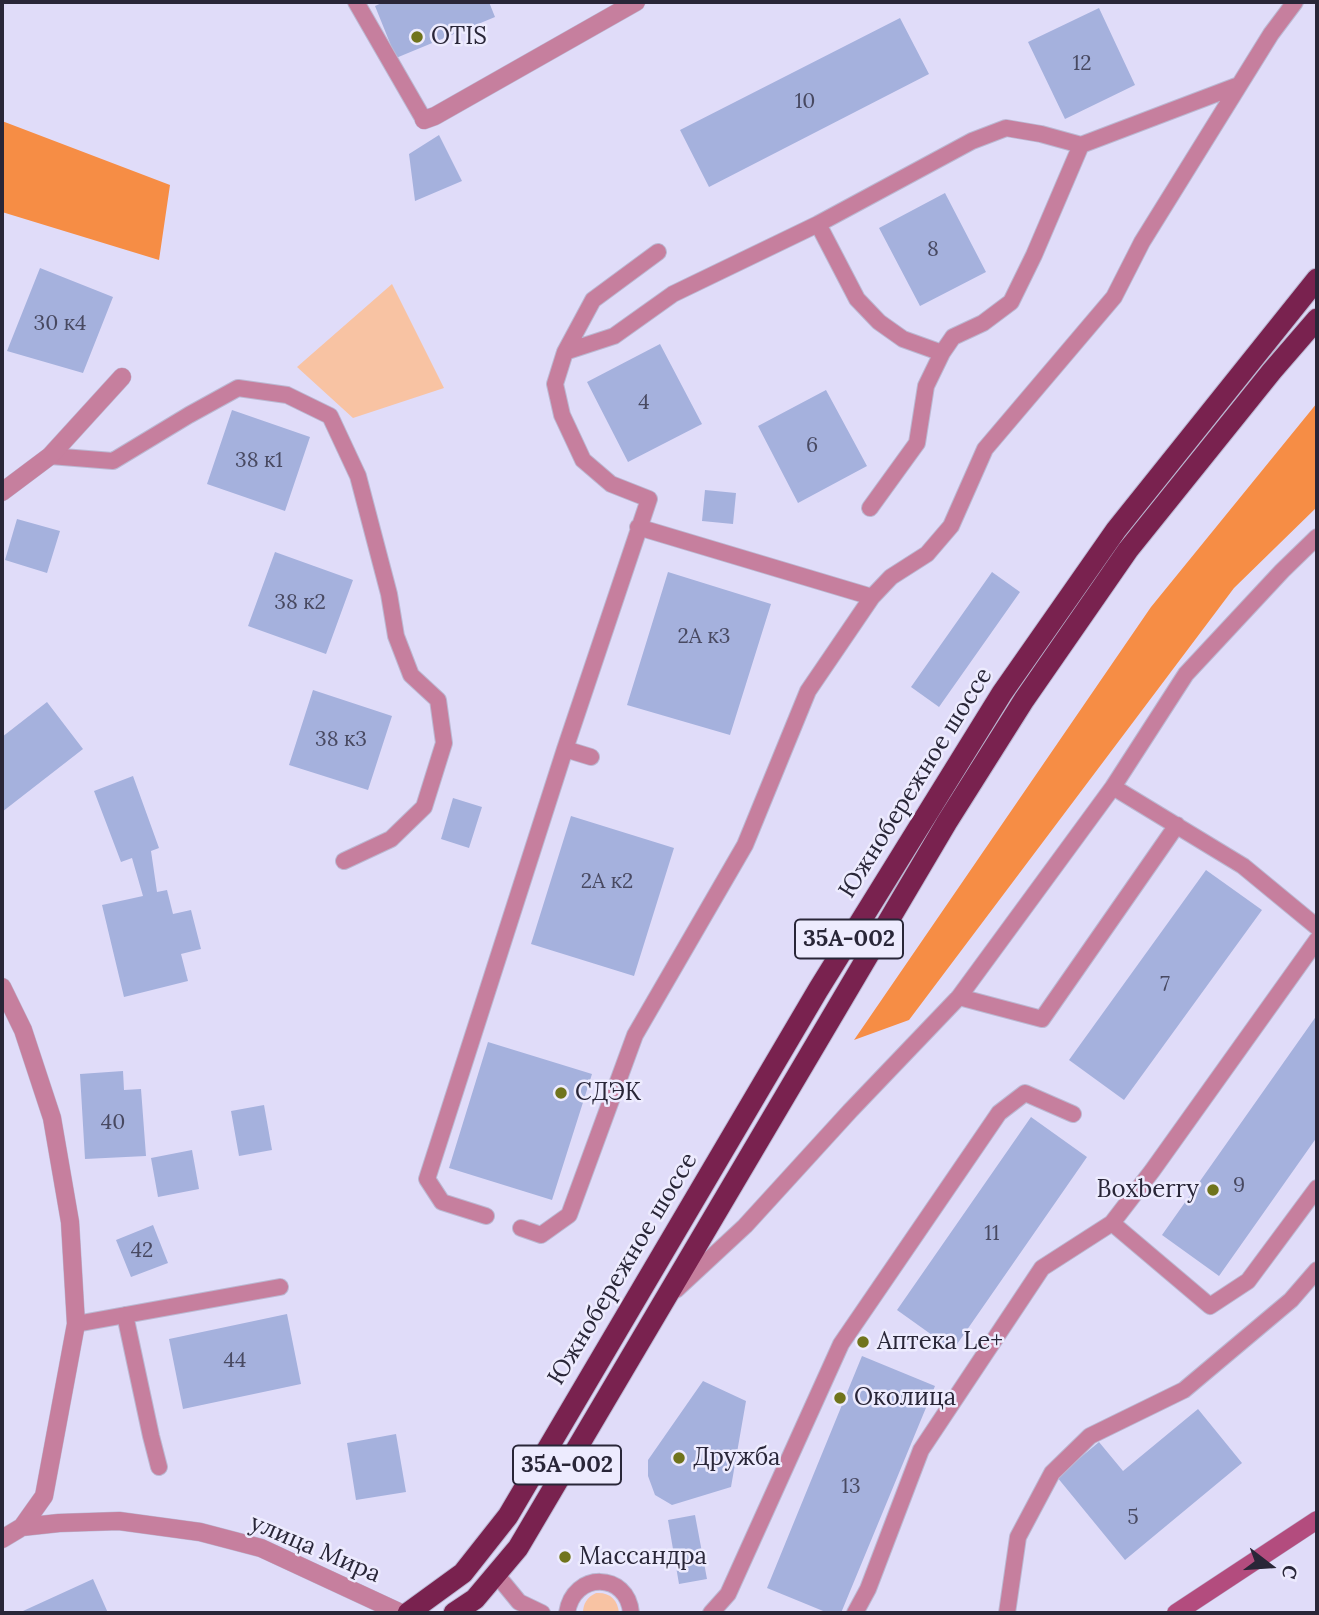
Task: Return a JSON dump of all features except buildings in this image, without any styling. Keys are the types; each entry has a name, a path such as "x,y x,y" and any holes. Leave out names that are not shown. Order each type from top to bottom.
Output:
{"highway":[{"name":"Южнобережное шоссе","path":"408,1613 463,1573 508,1516 818,990 1002,693 1116,530 1317,279"},
{"name":"Южнобережное шоссе","path":"454,1613 475,1599 518,1548 947,822 1024,700 1128,550 1317,319"}],"main road":[{"path":"1176,1613 1316,1523"}],"street":[{"path":"424,120 636,2"},
{"path":"2,492 50,456 122,377"},
{"path":"2,987 23,1030 52,1118 70,1222 76,1324 44,1496 22,1527"},
{"name":"улица Мира","path":"2,1539 22,1527 59,1523 119,1521 201,1532 261,1548 401,1613"}],"lane":[{"path":"356,2 424,120"},
{"path":"521,1228 541,1235 569,1214 635,1035 745,845 808,691 872,597 891,577 927,554 951,526 985,449 1114,297 1142,242 1271,34 1295,2"},
{"path":"565,352 614,336 673,294 818,225 972,141 1006,128 1081,145 1240,85"},
{"path":"870,508 917,443 926,386 942,353 953,337 983,323 1011,302 1081,145"},
{"path":"818,225 857,299 879,322 903,338 942,353"},
{"path":"486,1216 442,1202 427,1179 565,749 649,499 611,484 583,460 562,415 555,384 565,352 593,300 658,253"},
{"path":"50,456 113,461 238,388 287,395 330,416 358,476 389,594 396,636 411,675 438,700 444,743 424,807 391,839 344,861"},
{"path":"638,527 872,597"},
{"path":"662,1304 745,1226 959,997 1113,788 1186,674 1317,537"},
{"path":"565,749 591,757"},
{"path":"1113,788 1243,866 1317,928"},
{"path":"959,997 1042,1019 1177,825"},
{"path":"855,1613 868,1589 921,1450 1042,1268 1112,1223 1153,1171 1317,940"},
{"path":"710,1613 728,1594 841,1344 999,1113 1026,1093 1073,1114"},
{"path":"1112,1223 1210,1306 1248,1282 1317,1188"},
{"path":"1007,1613 1018,1537 1052,1472 1090,1436 1184,1390 1291,1300 1317,1270"},
{"path":"76,1324 280,1287"},
{"path":"125,1315 159,1466"},
{"path":"496,1574 519,1602 542,1613"},
{"path":"567,1613 573,1595 580,1588 601,1582 610,1583 619,1589 626,1597 631,1613"}],"shaded area":[{"path":"2,121 170,185 159,260 2,212"},
{"path":"392,284 444,388 353,418 297,367"},
{"path":"1317,403 1317,507 1234,588 909,1020 854,1040 1151,607"},
{"path":"596,1593 612,1598 619,1613 583,1613 586,1601"}],"place":[{"name":"OTIS","path":"417,37"},
{"name":"СДЭК","path":"561,1093"},
{"name":"Boxberry","path":"1213,1190"},
{"name":"Аптека Le+","path":"863,1342"},
{"name":"Околица","path":"840,1398"},
{"name":"Дружба","path":"679,1458"},
{"name":"Массандра","path":"565,1557"}]}
